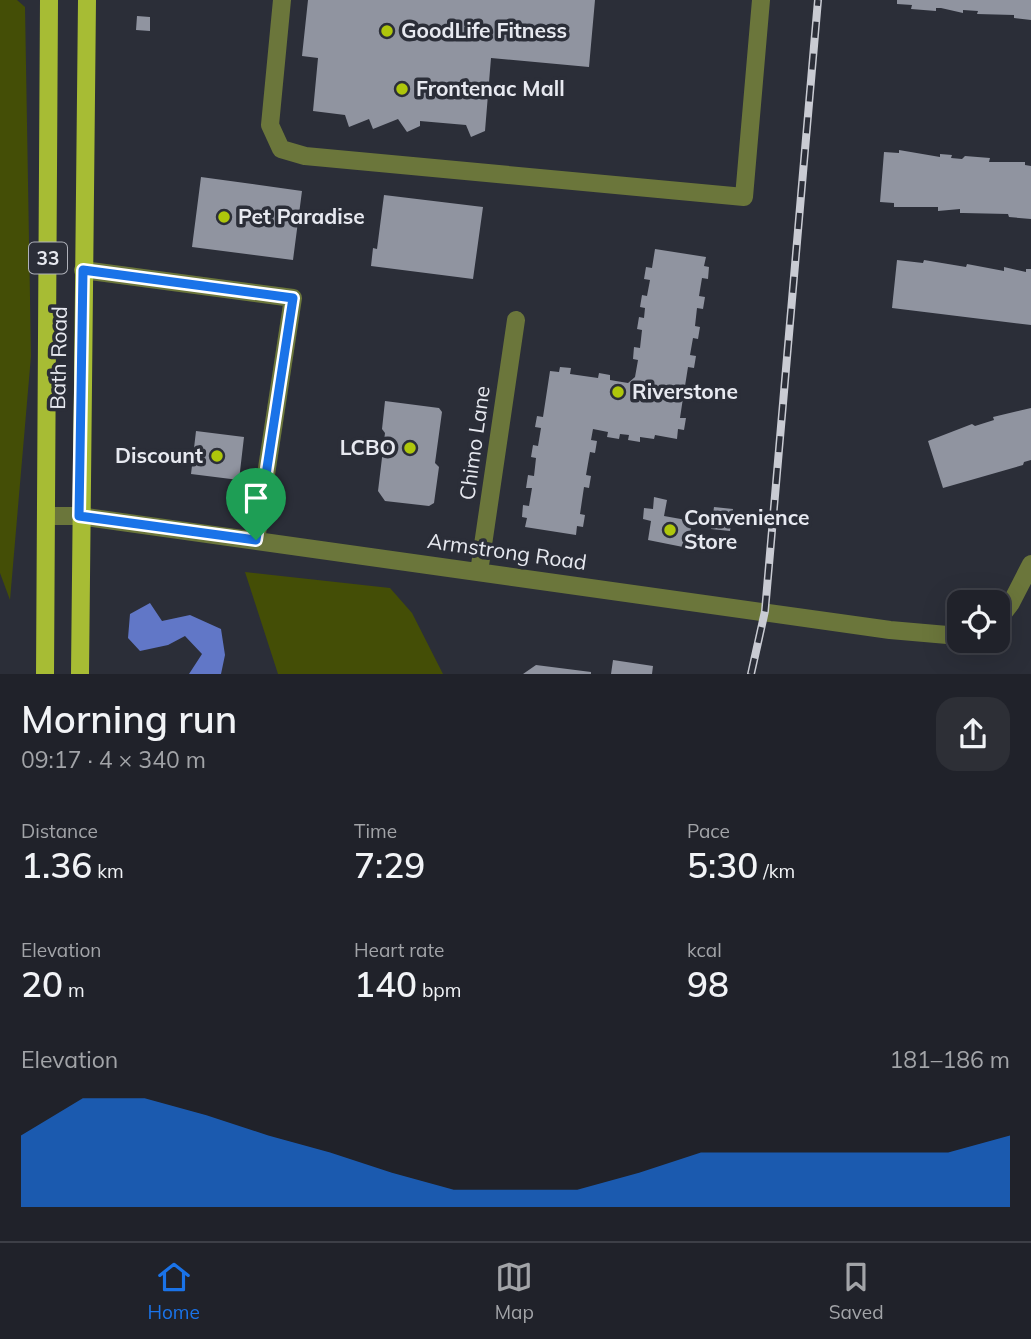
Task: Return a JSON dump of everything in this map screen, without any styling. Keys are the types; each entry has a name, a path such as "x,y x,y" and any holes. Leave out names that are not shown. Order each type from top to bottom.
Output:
{"main road":[{"name":"Bath Road","path":"45,674 48,516 48,0"},
{"name":"Bath Road","path":"80,674 79,516 87,0"}],"street":[{"path":"282,0 270,125 281,149 305,156 744,197 761,0"},
{"path":"83,270 293,298 256,540"},
{"name":"Chimo Lane","path":"479,572 516,320"},
{"name":"Armstrong Road","path":"48,516 79,516 890,630 947,635"},
{"path":"1010,604 1031,564"}],"green space":[{"path":"0,0 17,0 25,7 31,356 10,600 0,573"},
{"path":"245,572 390,588 412,613 443,674 278,674"}],"water":[{"path":"150,603 162,621 190,615 221,629 225,655 221,674 189,674 202,654 185,636 168,645 140,651 128,638 130,614"}],"building":[{"name":"Frontenac Mall","path":"308,0 595,0 589,67 491,58 485,131 471,137 466,125 420,121 420,126 407,132 398,119 373,129 369,119 349,127 345,115 313,111 318,58 302,56"},
{"path":"897,0 1031,0 1031,20 1014,18 1014,15 977,14 978,11 963,10 963,13 941,8 936,8 936,11 911,9 912,5 897,4"},
{"path":"137,16 150,17 150,31 136,30"},
{"path":"899,150 940,157 940,154 952,155 951,158 962,159 965,156 990,158 989,162 1025,162 1025,165 1031,166 1031,219 1009,217 1008,214 960,213 960,209 938,211 938,207 894,207 894,203 880,202 884,152 899,153"},
{"path":"201,177 302,191 293,260 192,247"},
{"path":"384,195 483,207 473,279 371,266 373,248 377,249"},
{"name":"Riverstone","path":"655,249 706,257 704,266 709,267 708,279 702,278 699,296 705,297 703,309 697,308 695,326 700,327 698,339 693,338 690,355 696,356 694,368 688,367 685,386 691,387 689,399 683,398 680,418 686,418 684,430 678,429 677,439 655,435 654,439 640,437 640,442 628,440 629,435 620,434 619,439 607,437 608,432 593,429 591,440 597,441 595,453 590,452 586,475 591,476 589,488 584,487 580,514 585,515 583,527 577,526 576,535 525,527 527,518 522,517 523,505 529,506 532,488 526,488 528,475 534,476 536,458 531,457 533,445 538,446 541,428 535,427 537,416 543,417 550,371 559,372 560,367 571,368 570,374 598,378 599,373 610,375 610,380 628,383 635,377 638,360 633,359 634,347 640,348 642,330 637,329 639,317 644,318 645,308 640,307 642,295 647,296 650,280 644,279 646,267 652,268"},
{"path":"897,260 923,263 924,260 966,267 967,264 1004,271 1004,267 1026,272 1026,269 1031,269 1031,325 892,308"},
{"name":"LCBO","path":"385,401 439,408 442,412 435,463 439,467 434,503 429,506 385,501 378,491 385,433 382,429"},
{"path":"1031,408 1031,460 1023,465 943,488 928,441 972,424 975,426 994,420 993,417"},
{"name":"Discount","path":"196,431 244,437 239,480 191,474"},
{"name":"Convenience Store","path":"654,497 667,500 664,516 692,521 688,548 648,540 651,521 643,519 644,508 653,509"},
{"path":"714,507 733,509 730,531 711,529"},
{"path":"613,660 653,666 652,674 611,674"},
{"path":"536,665 591,672 591,674 523,674"}],"railway":[{"path":"751,674 765,611 818,0"}],"place":[{"name":"GoodLife Fitness","path":"387,31"},
{"name":"Frontenac Mall","path":"402,89"},
{"name":"Pet Paradise","path":"224,217"},
{"name":"Riverstone","path":"618,392"},
{"name":"LCBO","path":"410,448"},
{"name":"Discount","path":"217,456"},
{"name":"Convenience Store","path":"670,530"}],"route":[{"path":"83,270 293,298 256,540 79,516 83,270"}]}
